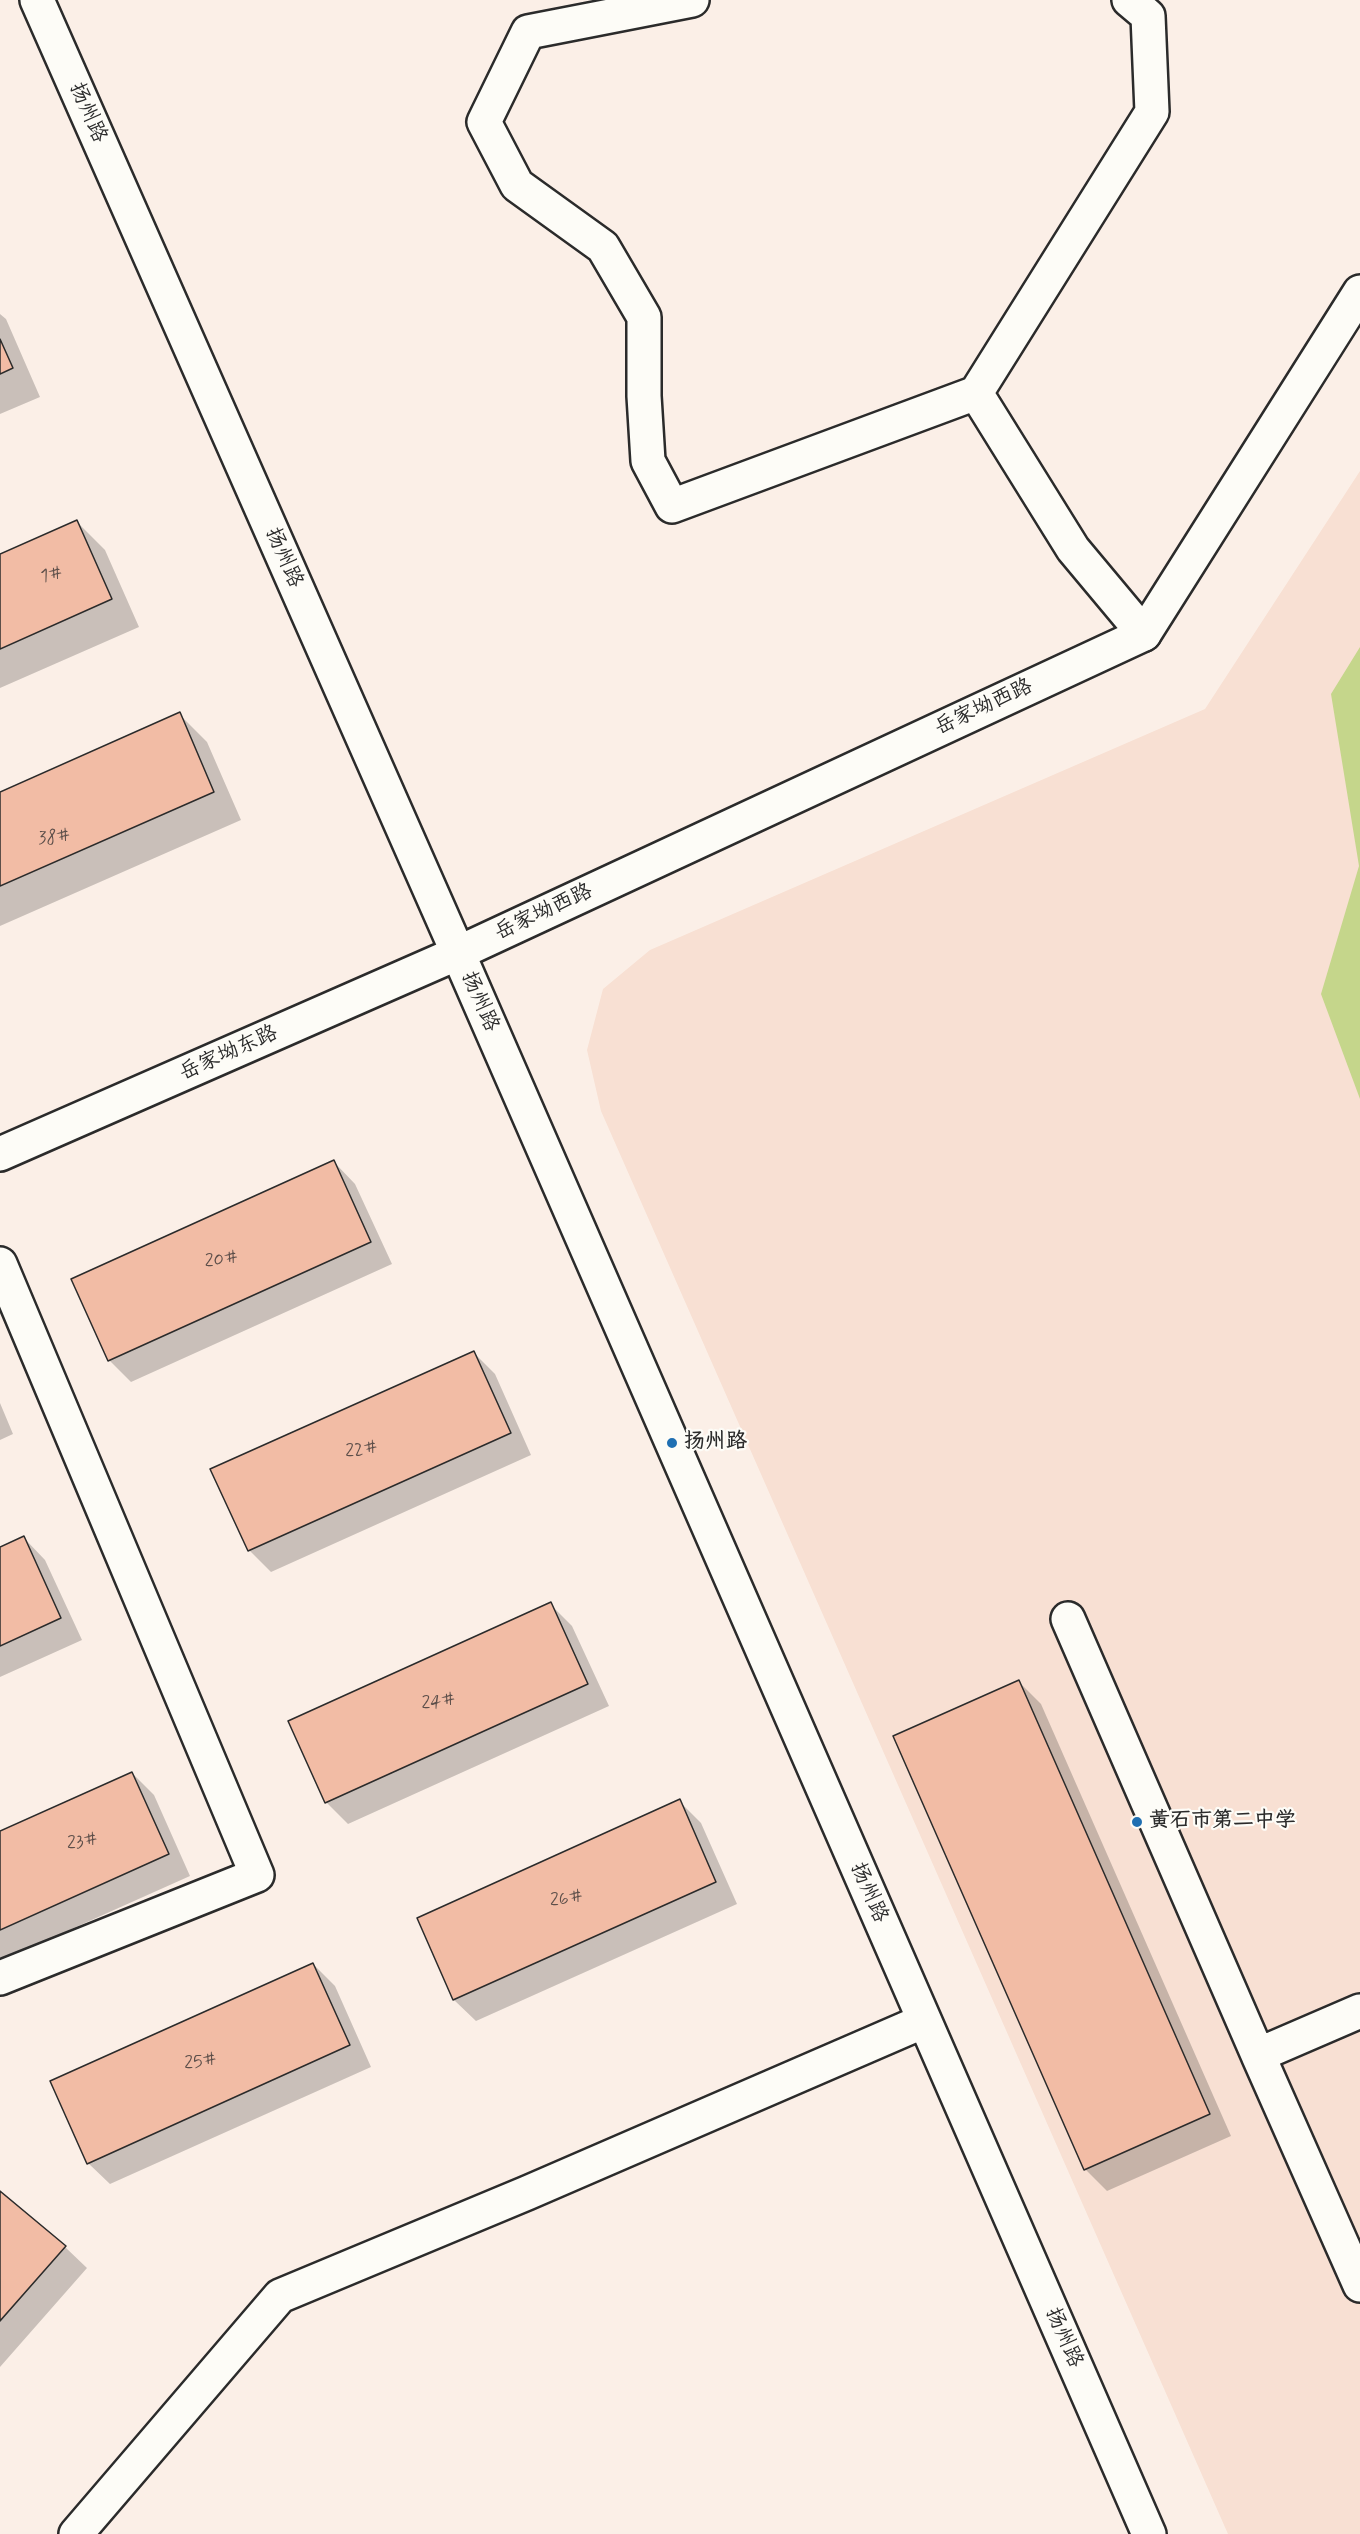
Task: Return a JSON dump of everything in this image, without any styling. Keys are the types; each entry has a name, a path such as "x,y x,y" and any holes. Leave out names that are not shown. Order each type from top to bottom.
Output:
{"street":[{"name":"扬州路","path":"37,0 458,953 1149,2534"},
{"path":"692,0 528,32 484,122 518,185 603,247 644,317 644,396 648,461 672,506 976,393 1152,112 1148,16 1129,0"},
{"path":"976,393 1073,549 1144,634 1360,292"},
{"name":"岳家坳西路","path":"458,953 1144,634"},
{"name":"岳家坳东路","path":"0,1154 458,953"},
{"path":"0,1264 257,1875 0,1978"},
{"path":"1068,1619 1360,2285"},
{"path":"1258,2055 1360,2011"},
{"path":"76,2534 280,2296 527,2193 924,2021"}],"shaded area":[{"name":"黄石市第二中学","path":"1360,471 1360,2534 1228,2534 601,1111 587,1050 603,989 650,950 1205,709"}],"green space":[{"path":"1360,647 1360,1099 1321,994 1359,866 1331,694"}],"building":[{"path":"0,339 13,368 0,374"},
{"path":"77,520 112,599 0,649 0,554"},
{"path":"180,712 214,792 0,886 0,792"},
{"path":"334,1160 371,1242 108,1361 71,1279"},
{"path":"474,1351 511,1433 248,1551 210,1469"},
{"path":"24,1536 61,1618 0,1646 0,1547"},
{"path":"551,1602 588,1684 325,1803 288,1721"},
{"path":"1019,1680 1210,2114 1084,2170 893,1736"},
{"path":"132,1772 169,1854 0,1930 0,1831"},
{"path":"680,1799 716,1882 453,2000 417,1918"},
{"path":"313,1963 350,2045 87,2164 50,2081"},
{"path":"0,2191 66,2246 0,2321"}],"place":[{"name":"扬州路","path":"672,1443"},
{"name":"黄石市第二中学","path":"1137,1822"}]}
